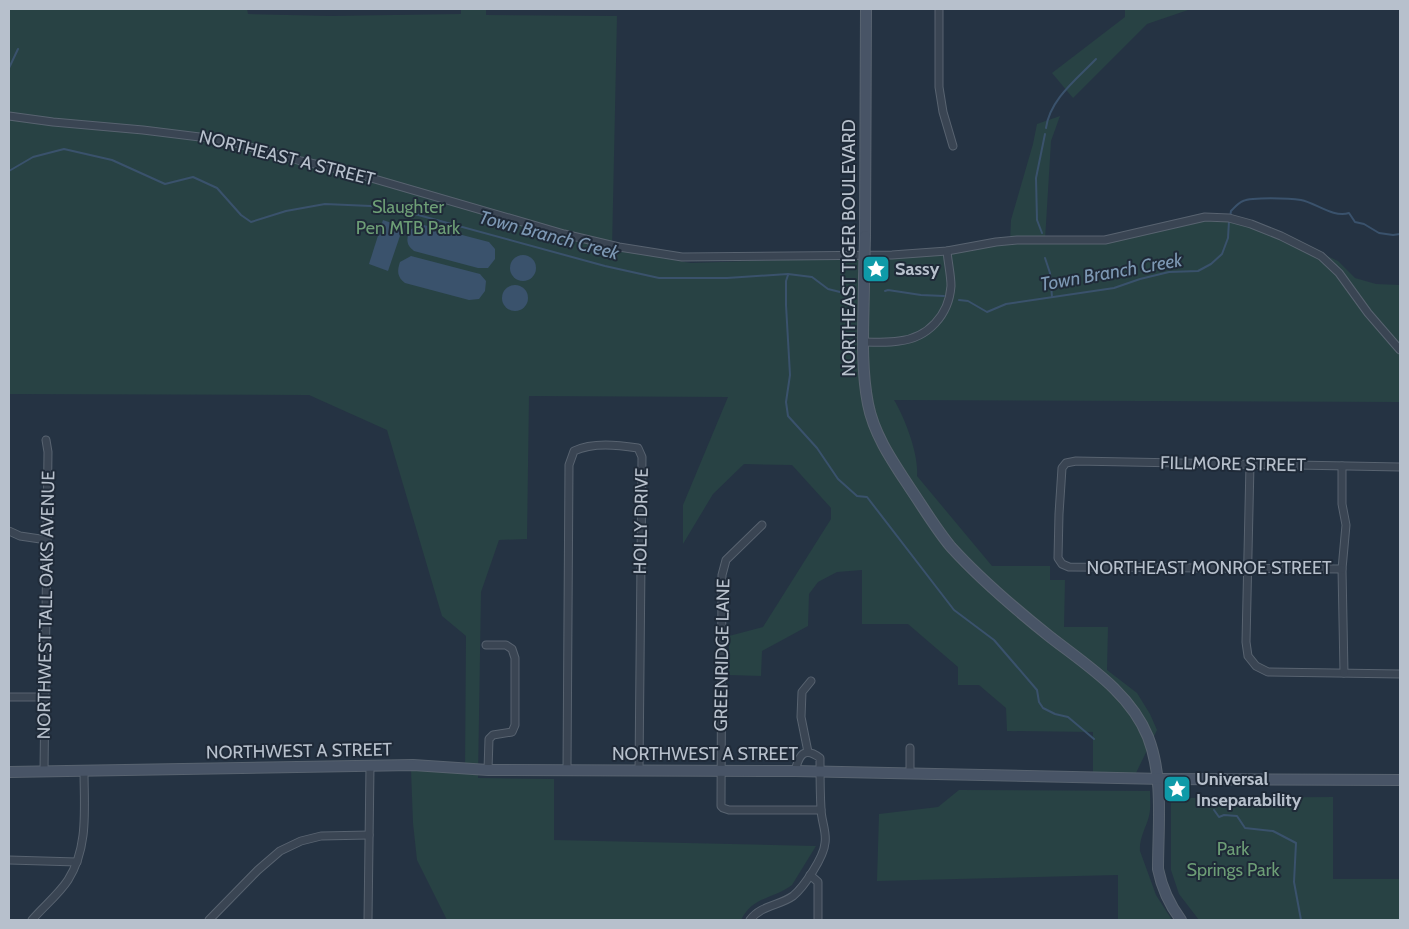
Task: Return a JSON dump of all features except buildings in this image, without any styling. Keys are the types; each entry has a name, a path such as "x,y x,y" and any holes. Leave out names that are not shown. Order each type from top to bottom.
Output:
{"street":[{"name":"NORTHEAST TIGER BOULEVARD","path":"866,9 864,342 865,382 868,404 876,430 887,452 950,545 989,586 1114,688 1132,707 1148,737 1158,778 1158,869 1165,895 1181,920"},
{"path":"939,9 939,87 943,112 954,146"},
{"name":"NORTHEAST A STREET","path":"9,116 224,140 301,161 347,170 564,234 619,247 667,255 718,258 892,255 947,251 1017,240 1105,240 1204,217 1229,218 1282,236 1321,256 1339,273 1372,318 1400,350"},
{"path":"864,342 900,341 914,338 935,325 947,304 951,288 947,251"},
{"name":"NORTHWEST TALL OAKS AVENUE","path":"44,771 48,452 46,440"},
{"name":"HOLLY DRIVE","path":"567,770 568,465 574,451 585,446 626,446 638,448 642,457 639,770"},
{"name":"FILLMORE STREET","path":"1062,564 1058,558 1059,514 1062,468 1066,463 1076,461 1400,466"},
{"path":"1250,464 1246,642 1248,656 1256,666 1268,672 1400,674"},
{"path":"1342,466 1342,504 1346,525 1342,569"},
{"name":"GREENRIDGE LANE","path":"762,525 726,560 722,574 721,806 726,810 821,810"},
{"path":"9,531 20,536 47,540"},
{"name":"NORTHEAST MONROE STREET","path":"1062,564 1069,567 1342,569 1344,673"},
{"path":"486,645 506,645 512,649 515,658 515,725 512,732 494,735 490,739 488,770"},
{"path":"808,752 801,717 802,692 811,681"},
{"path":"9,697 45,697"},
{"path":"910,748 910,773"},
{"path":"750,920 762,909 792,896 810,875 825,845 826,834 821,810 820,758 808,752 801,755 795,771"},
{"name":"NORTHWEST A STREET","path":"9,772 413,765 488,770 821,771 1158,778 1400,780"},
{"path":"368,920 370,766"},
{"path":"32,920 68,881 77,862 84,839 84,770"},
{"path":"208,920 258,870 280,851 301,841 321,836 369,835"},
{"path":"9,860 77,862"},
{"path":"810,875 818,882 818,920"}],"green space":[{"name":"Slaughter Pen MTB Park","path":"9,9 247,9 248,14 330,16 461,14 461,9 486,9 486,15 617,16 612,249 691,263 844,258 964,245 965,252 969,248 1010,243 1011,220 1037,124 1060,116 1051,141 1045,240 1105,239 1212,217 1260,225 1338,261 1355,278 1376,284 1400,285 1400,402 894,400 903,417 910,437 916,458 917,476 992,566 1050,566 1050,580 1065,580 1064,627 1108,627 1107,670 1137,693 1157,730 1136,773 1093,773 1093,732 1007,731 1006,708 979,685 958,685 958,667 908,624 862,624 862,570 837,572 818,582 809,594 808,626 762,651 761,676 729,675 729,636 763,627 831,519 831,508 792,465 744,464 713,494 683,544 683,505 728,397 529,396 527,539 499,540 481,592 478,778 554,779 554,840 816,846 792,885 752,906 741,920 447,920 417,860 413,823 411,770 465,773 466,636 442,616 387,430 309,395 9,394"},
{"path":"1125,9 1191,9 1147,24 1073,98 1052,73 1125,17"},
{"path":"959,790 1150,791 1150,813 1142,837 1140,851 1156,895 1172,920 1118,920 1118,875 877,881 879,814 938,807"},
{"name":"Park Springs Park","path":"1333,797 1333,879 1400,879 1400,920 1199,920 1179,894 1171,870 1171,798"}],"water":[{"path":"383,220 403,227 388,271 369,264"},
{"path":"420,224 489,242 495,249 495,259 488,268 478,268 414,251 408,244 408,236 410,230"},
{"path":"523,255 533,258 536,268 533,278 523,281 513,278 510,268 513,258"},
{"path":"411,256 480,274 486,281 485,291 479,299 469,300 405,283 399,276 399,265 400,262"},
{"path":"515,285 525,288 528,298 525,308 515,311 505,308 502,298 505,288"}],"waterway":[{"path":"9,68 18,49"},
{"path":"1046,128 1053,108 1065,90 1096,59"},
{"path":"1042,233 1037,220 1036,178 1045,134"},
{"name":"Town Branch Creek","path":"9,171 33,157 64,149 112,160 165,184 193,177 217,188 241,215 251,222 286,211 325,204 371,206 411,213 605,266 659,278 727,278 788,274 812,277 828,289 840,292"},
{"name":"Town Branch Creek","path":"1230,217 1231,211 1235,207 1241,202 1248,200 1271,198 1295,199 1337,214 1349,213 1355,222 1364,224 1379,233 1400,234"},
{"name":"Town Branch Creek","path":"959,300 968,301 987,312 1006,304 1114,288 1169,272 1198,271 1211,264 1222,254 1228,238 1229,221"},
{"path":"1045,258 1050,273 1052,297"},
{"path":"788,275 786,281 790,375 786,402 788,416 817,448 838,479 857,496 867,497 954,610 994,640 1037,690 1039,702 1043,708 1055,714 1068,717 1094,739"},
{"name":"Town Branch Creek","path":"885,291 944,296"},
{"path":"1214,810 1219,817 1224,815 1237,816 1245,828 1273,831 1296,843 1294,882 1301,920"}],"place":[{"name":"Sassy","path":"876,269"},
{"name":"Universal Inseparability","path":"1177,789"}]}
